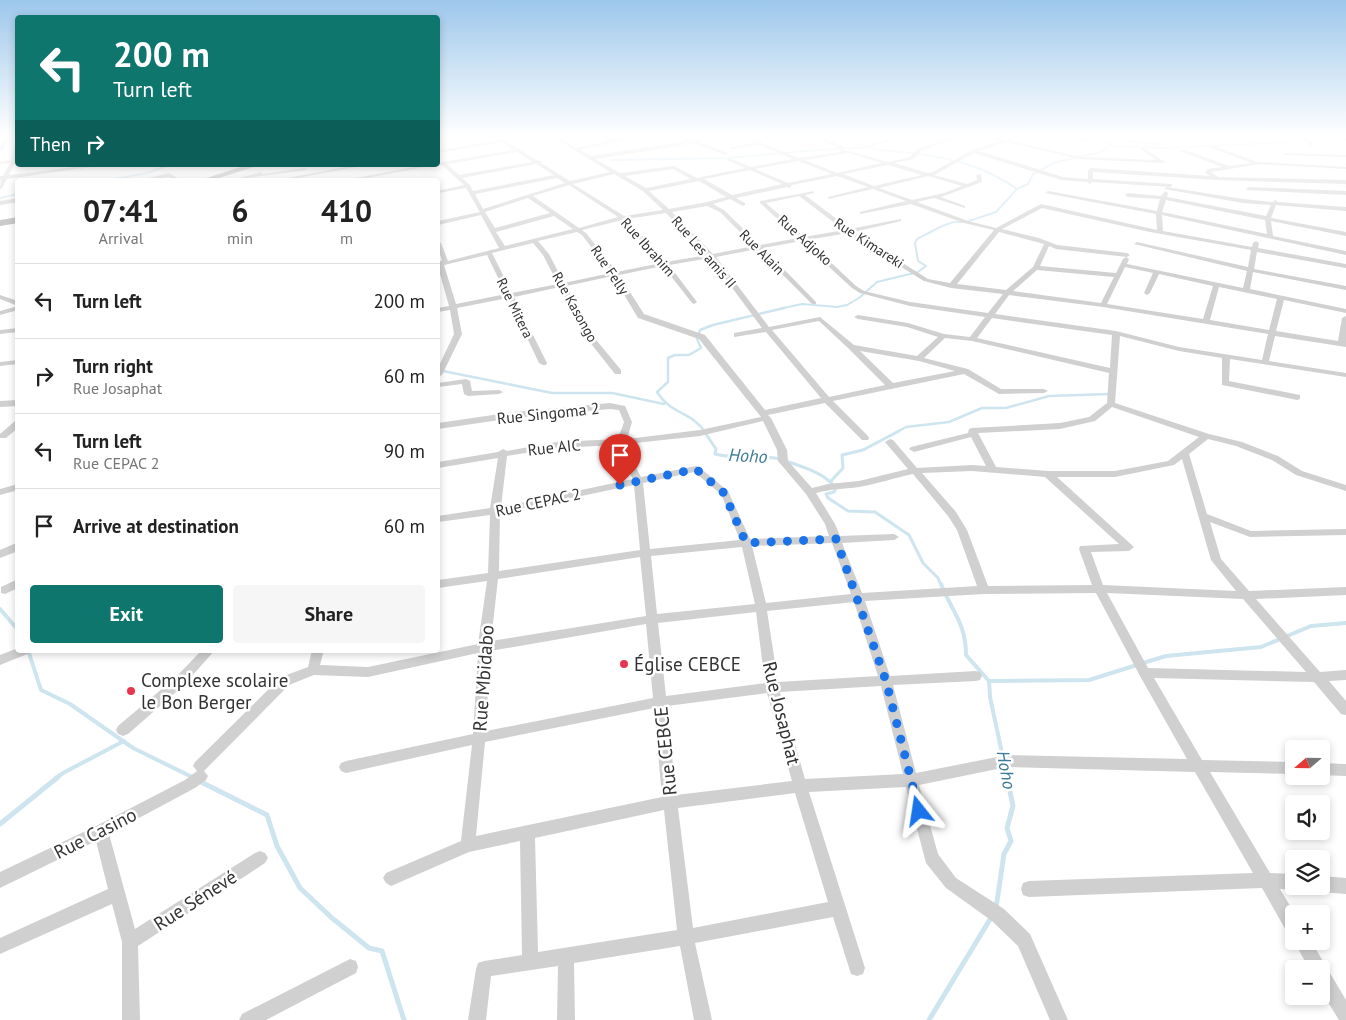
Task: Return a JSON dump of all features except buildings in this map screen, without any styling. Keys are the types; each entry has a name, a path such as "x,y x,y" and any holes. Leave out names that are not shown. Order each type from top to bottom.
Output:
{"main road":[{"path":"0,223 15,220"}],"street":[{"path":"464,182 472,192 503,249"},
{"path":"472,192 528,182"},
{"name":"Rue Alain","path":"440,222 482,212 577,182"},
{"name":"Rue Les amis II","path":"630,182 645,190 711,255 752,311 827,400 865,438"},
{"path":"645,190 685,182"},
{"name":"Rue Alain","path":"703,182 743,204"},
{"name":"Rue Kimareki","path":"782,182 807,193 849,231 926,280 951,286 1103,305 1344,345"},
{"path":"440,264 535,242 623,218 708,204 731,197 807,182"},
{"path":"861,182 968,222 1056,247 1127,255"},
{"path":"830,198 902,182"},
{"path":"950,182 968,186"},
{"path":"862,213 935,197 979,182"},
{"path":"1074,196 1086,182"},
{"path":"1095,182 1168,187 1241,200 1346,209"},
{"path":"1160,231 1159,213 1168,187 1173,182"},
{"path":"1234,212 1253,182"},
{"name":"Rue Ibrahim","path":"570,183 623,218 665,264 694,302"},
{"path":"440,192 468,186"},
{"path":"1248,189 1346,193"},
{"name":"Rue Adjoko","path":"807,193 762,202 854,287 865,292 910,304 992,315"},
{"path":"1048,193 1074,196 1159,213 1346,253"},
{"path":"1128,195 1164,198 1346,234"},
{"name":"Rue Felly","path":"529,196 578,230 595,246 616,274 641,316 698,335 765,415"},
{"path":"935,197 963,208"},
{"path":"0,203 15,200"},
{"path":"1270,236 1268,219 1275,202"},
{"name":"Rue Alain","path":"708,204 722,211 814,303"},
{"path":"951,286 998,229 1041,206 1150,230 1346,266"},
{"path":"492,231 554,214"},
{"path":"440,310 711,255 805,240 899,220"},
{"path":"1103,305 1127,255 1150,230"},
{"path":"1246,291 1256,249 1257,235"},
{"name":"Rue Kasongo","path":"535,242 546,254 585,331 618,372"},
{"path":"972,339 1008,292 1036,268 1047,243"},
{"path":"1137,244 1251,270 1346,288"},
{"path":"440,248 445,260 440,263"},
{"name":"Rue Mitera","path":"489,253 543,363"},
{"path":"1123,265 1346,312"},
{"path":"440,267 453,307 458,334 440,370"},
{"path":"1036,268 1118,275"},
{"path":"1147,293 1156,273"},
{"path":"1206,323 1216,286"},
{"path":"0,297 15,304"},
{"path":"1265,362 1281,298"},
{"path":"0,313 15,307"},
{"path":"992,315 1116,332 1179,348 1346,375"},
{"path":"858,317 908,325 943,336 972,339 1113,371"},
{"path":"1344,345 1346,318"},
{"path":"737,335 820,319 852,346 891,386"},
{"path":"0,332 15,330"},
{"path":"993,470 972,431 1068,424 1092,419 1111,404 1116,332"},
{"path":"919,359 943,336"},
{"path":"852,346 919,359 965,371 999,392 1044,391"},
{"path":"1226,356 1225,383 1297,397"},
{"path":"0,364 15,362"},
{"name":"Rue AIC","path":"440,465 503,452 557,445 621,442 705,432 827,400 965,371"},
{"path":"440,385 466,381 468,394 499,392"},
{"path":"0,404 15,403"},
{"path":"1111,404 1206,436 1239,444 1275,458 1299,473 1346,488"},
{"name":"Rue Singoma 2","path":"440,426 514,415 610,406 622,408 628,422 621,442"},
{"path":"765,415 782,450 783,460 810,492 836,539 858,597 886,681 931,858 951,883 993,912 1024,940 1059,1020"},
{"path":"15,426 3,436 15,436"},
{"path":"914,449 974,434"},
{"path":"810,492 828,487 859,484 886,476 914,471 972,468 1048,474 1115,474 1171,463 1206,436"},
{"path":"621,442 621,452 634,469 638,481"},
{"path":"890,442 952,514 962,530 984,590"},
{"name":"Rue Mbidabo","path":"468,845 479,738 484,647 493,575 495,511 503,452"},
{"path":"1184,452 1216,560 1346,710"},
{"name":"Rue CEPAC 2","path":"440,519 495,511 696,469"},
{"name":"Rue Josaphat","path":"696,469 724,493 746,543 761,606 772,687 800,786 857,968"},
{"path":"1048,474 1129,548 1084,549 1099,589 1144,672 1285,913"},
{"name":"Rue CEBCE","path":"638,481 659,702 686,937 703,1020"},
{"path":"0,492 15,488"},
{"path":"1203,516 1250,534 1346,532"},
{"path":"440,584 645,552 746,543 894,537"},
{"path":"0,554 15,548"},
{"path":"5,590 15,585"},
{"path":"317,653 313,670 368,672 484,647 651,619 858,597 984,590 1099,589 1246,595 1346,592"},
{"path":"0,660 18,653"},
{"path":"123,730 180,681 206,653"},
{"name":"Rue Casino","path":"0,880 101,831 197,775 286,681 313,670"},
{"path":"1144,672 1346,675"},
{"path":"346,767 659,702 772,687 976,676"},
{"path":"391,878 468,845 670,802 800,786 911,780 1004,762 1285,768"},
{"path":"1330,769 1346,770"},
{"path":"101,831 130,942 131,1020"},
{"path":"527,832 530,962"},
{"name":"Rue Sénevé","path":"130,942 260,858"},
{"path":"1028,888 1266,880 1285,881"},
{"path":"1330,885 1346,886"},
{"path":"0,946 118,893"},
{"path":"476,1020 484,970 566,955 686,937 838,908"},
{"path":"566,955 566,1020"},
{"path":"248,1020 350,967"},
{"path":"1330,989 1346,1016"}],"waterway":[{"path":"1005,182 1017,189"},
{"name":"Hoho","path":"1017,189 1029,182"},
{"name":"Hoho","path":"779,309 802,304 837,307 847,305 859,298 877,282 918,272 926,266 918,261 915,243 917,239 942,226 954,222 966,222 996,212 1017,189"},
{"path":"0,198 15,195"},
{"name":"Hoho","path":"705,432 694,420 668,405 657,392 668,382 668,358 675,355 689,355 701,348 697,339 700,330 713,325 784,308"},
{"path":"440,370 552,393 612,393 664,404"},
{"path":"897,432 906,427 949,422 982,408 1006,408 1049,396 1110,394"},
{"name":"Hoho","path":"704,431 716,449 715,454 731,457 780,459"},
{"path":"831,481 843,468 842,455 863,450 899,431"},
{"name":"Hoho","path":"786,461 813,471 825,478 836,488 834,492 826,494 828,498 848,511 875,512 909,535 923,563 938,578 941,585"},
{"name":"Hoho","path":"941,584 964,634 966,655 989,681"},
{"path":"0,609 15,626"},
{"path":"1143,663 1166,656 1261,647 1311,626 1346,623"},
{"path":"29,653 41,690 70,704 123,741"},
{"path":"989,681 1089,680 1137,665"},
{"name":"Hoho","path":"989,681 990,697 1003,758"},
{"path":"56,778 123,741"},
{"path":"123,741 133,748 194,778 192,777"},
{"name":"Hoho","path":"1004,764 1007,778"},
{"path":"0,824 58,777"},
{"name":"Hoho","path":"996,908 1004,854 1011,841 1007,828 1013,806 1007,777"},
{"path":"199,781 267,815 277,846 300,888 332,918 369,948 382,951 404,1020"},
{"name":"Hoho","path":"929,1020 992,916"}],"place":[{"name":"Église CEBCE","path":"624,664"},
{"name":"Complexe scolaire le Bon Berger","path":"131,691"}],"route":[{"path":"620,485 696,469 724,493 746,543 836,539 886,681 919,811"}]}
